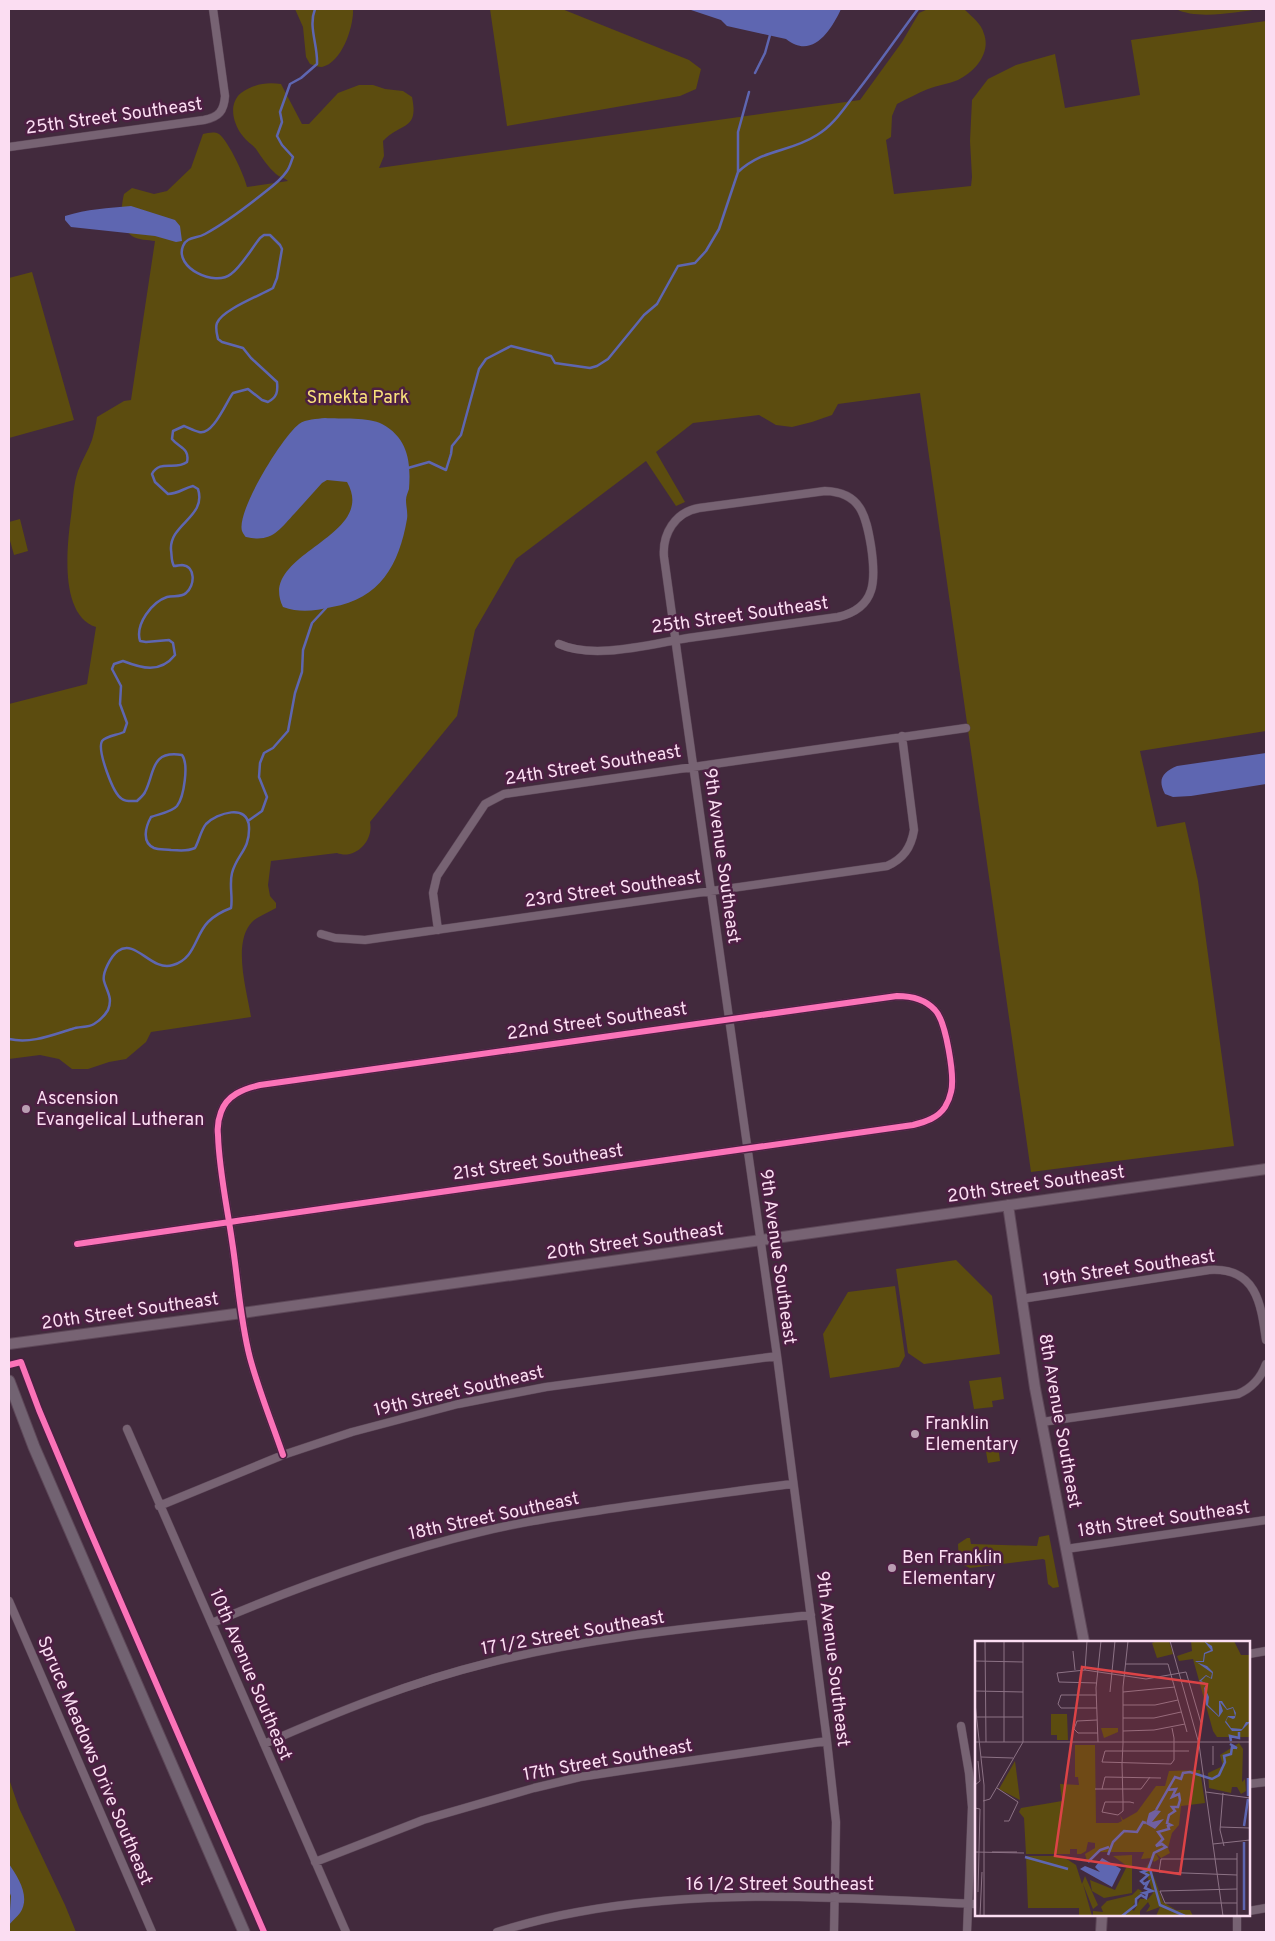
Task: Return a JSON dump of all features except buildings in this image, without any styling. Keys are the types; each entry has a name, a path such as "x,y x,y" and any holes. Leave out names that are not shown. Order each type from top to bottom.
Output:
{"main road":[{"path":"9,1381 37,1455 244,1932"}],"street":[{"name":"25th Street Southeast","path":"9,147 204,120 217,116 221,112 224,96 213,9"},
{"name":"25th Street Southeast","path":"559,644 574,650 595,651 847,615 860,607 873,588 874,571 868,524 861,509 851,498 834,491 694,509 678,518 668,530"},
{"name":"9th Avenue Southeast","path":"668,530 663,550 730,1018 746,1148 777,1356 827,1741 836,1822 834,1932"},
{"name":"24th Street Southeast","path":"438,930 433,893 437,876 481,810 490,800 504,794 966,728"},
{"name":"23rd Street Southeast","path":"321,934 336,938 365,940 880,868 894,863 901,858 911,843 914,830 902,736"},
{"name":"22nd Street Southeast","path":"230,1222 218,1137 218,1122 226,1103 239,1091 260,1085 897,996 921,999 937,1012 943,1023 949,1054"},
{"name":"21st Street Southeast","path":"77,1244 913,1125 932,1119 945,1107 951,1092 949,1054"},
{"name":"20th Street Southeast","path":"9,1344 760,1241 1266,1169"},
{"name":"8th Avenue Southeast","path":"1008,1205 1021,1299 1042,1422 1084,1641"},
{"path":"230,1222 242,1313 250,1356 284,1455"},
{"name":"19th Street Southeast","path":"1021,1299 1209,1270 1225,1270 1245,1280 1256,1293 1261,1305 1266,1340"},
{"name":"19th Street Southeast","path":"159,1506 284,1455 352,1432 501,1394 777,1356"},
{"path":"1042,1422 1238,1394 1248,1390 1257,1380 1266,1364"},
{"name":"10th Avenue Southeast","path":"127,1429 346,1932"},
{"name":"18th Street Southeast","path":"212,1623 354,1568 481,1531 604,1509 793,1484"},
{"name":"18th Street Southeast","path":"1066,1549 1266,1520"},
{"name":"Spruce Meadows Drive Southeast","path":"9,1601 152,1932"},
{"name":"17 1/2 Street Southeast","path":"264,1744 331,1714 396,1690 488,1663 609,1639 811,1614"},
{"path":"1250,1654 1266,1651"},
{"path":"961,1726 971,1798 972,1904 967,1932"},
{"name":"17th Street Southeast","path":"315,1862 408,1826 492,1799 580,1777 827,1741"},
{"path":"1250,1784 1266,1782"},
{"name":"16 1/2 Street Southeast","path":"497,1932 576,1912 651,1902 742,1896 972,1904"},
{"path":"1250,1911 1266,1908"},
{"path":"1101,1932 1102,1916"},
{"path":"1237,1916 1237,1932"}],"green space":[{"path":"295,9 353,9 349,34 341,51 329,64 322,67 310,64 306,57 303,27"},
{"path":"490,9 562,9 689,60 701,69 696,89 680,96 507,126"},
{"name":"Smekta Park","path":"928,9 965,10 981,27 986,41 985,48 976,67 964,77 928,89 897,104 892,116 891,137 886,140 894,194 971,186 970,141 972,100 988,79 1016,65 1055,54 1065,108 1140,95 1131,40 1266,21 1266,731 1140,751 1157,827 1185,822 1198,881 1234,1146 1031,1172 920,393 838,404 832,415 792,427 776,425 759,415 693,423 656,452 685,502 676,506 646,461 516,559 475,630 457,716 370,822 369,836 362,847 350,854 337,853 271,861 268,885 270,896 276,903 276,908 252,922 246,931 243,942 242,968 251,1017 151,1032 146,1042 126,1059 88,1069 72,1069 59,1059 40,1055 9,1059 9,704 87,684 96,627 84,620 76,609 68,578 68,544 74,488 78,471 92,440 97,417 124,401 131,400 155,241 137,238 128,232 122,216 124,194 132,188 154,194 167,191 191,168 203,134 211,132 219,134 227,144 247,187 288,181 277,175 270,168 256,149 242,135 234,119 233,108 237,97 246,90 260,84 281,84 302,124 309,124 338,93 359,85 373,85 385,89 403,91 412,97 414,108 411,121 383,141 384,156 379,168 860,100 902,42 919,13"},
{"path":"1176,9 1260,9 1206,15"},
{"path":"32,272 74,420 9,438 9,278"},
{"path":"20,519 28,551 14,555 9,537 9,522"},
{"path":"956,1260 992,1296 1000,1354 924,1364 908,1353 896,1269"},
{"path":"895,1286 905,1356 899,1367 830,1378 823,1334 848,1292"},
{"path":"1001,1377 1004,1399 992,1401 993,1407 974,1409 969,1381"},
{"path":"997,1438 1000,1461 988,1463 984,1440"},
{"path":"1049,1535 1059,1587 1053,1588 1048,1584 1045,1560 1043,1559 970,1568 959,1563 958,1544 967,1538 970,1538 971,1544 1037,1546 1039,1537"},
{"path":"9,1779 19,1808 76,1932 9,1932"}],"water":[{"path":"688,9 841,9 832,26 820,40 812,45 804,46 795,45 786,39 727,26 721,20"},
{"path":"131,206 175,220 180,226 182,241 176,242 155,236 71,227 65,220 65,216 81,212"},
{"path":"312,419 362,419 376,422 391,430 397,436 406,452 408,460 407,519 399,551 392,565 375,588 349,603 319,610 295,610 283,607 279,588 286,573 300,558 334,532 347,518 352,501 347,482 327,480 322,483 284,525 269,537 246,537 242,531 242,521 262,474 282,443 299,424"},
{"path":"1266,753 1266,784 1191,796 1173,797 1165,794 1163,789 1163,777 1168,771 1177,766"},
{"path":"9,1864 22,1887 24,1900 20,1913 9,1925 11,1896 9,1891"}],"waterway":[{"path":"9,1039 33,1040 94,1024 108,1010 110,998 104,981 104,974 115,953 125,948 131,949 158,964 165,966 173,965 186,958 208,922 231,908 232,873 249,835 247,820 243,815 231,812 211,820 203,829 195,848 183,851 154,848 147,842 148,825 151,817 172,810 180,802 184,788 185,773 182,755 172,754 164,756 159,760 155,764 144,794 137,801 127,801 118,795 110,781 101,746 104,739 124,732 127,723 120,704 121,686 112,669 114,664 123,661 137,666 157,667 163,665 175,655 173,643 169,640 140,641 140,628 146,614 156,604 167,597 184,595 191,586 192,572 187,566 174,566 171,550 172,541 176,533 197,507 199,499 198,489 193,486 168,494 155,482 152,474 159,467 178,466 187,462 187,454 172,439 173,431 184,426 199,432 209,429 219,417 233,393 248,389 262,400 268,402 276,394 277,382 243,348 218,339 216,327 220,318 226,313 273,288 277,278 282,249 280,245 270,235 264,235 239,267 231,274 215,278 206,277 190,268 184,261 182,254 183,246 187,241 202,236 221,225 277,183 289,168 293,157 277,136 282,122 280,112 290,84 301,78 317,64 312,23 315,9"},
{"path":"738,172 748,164 767,154 807,141 829,126 918,9"},
{"path":"755,73 765,53 770,35"},
{"path":"408,468 429,462 446,470 452,446 461,435 479,369 486,359 511,346 551,356 555,363 590,368 597,366 608,359 644,315 657,304 678,266 695,263 706,251 719,229 738,172 738,132 749,92"},
{"path":"248,821 262,811 267,797 259,777 260,763 264,753 273,748 288,731 295,693 302,672 303,650 312,623 326,608"}],"cycle path":[{"path":"77,1244 230,1222 243,1220 918,1124 939,1114 949,1100 951,1092 952,1074 949,1050 943,1025 935,1010 927,1003 918,999 897,996 260,1085 231,1097 221,1112 218,1121 218,1132 223,1188 226,1201 228,1215 230,1228 234,1255 241,1314 257,1383 283,1455"},
{"path":"9,1365 21,1362 87,1524 264,1932"}],"place":[{"name":"Ascension Evangelical Lutheran","path":"26,1109"},
{"name":"Franklin Elementary","path":"915,1434"},
{"name":"Ben Franklin Elementary","path":"892,1568"}]}
